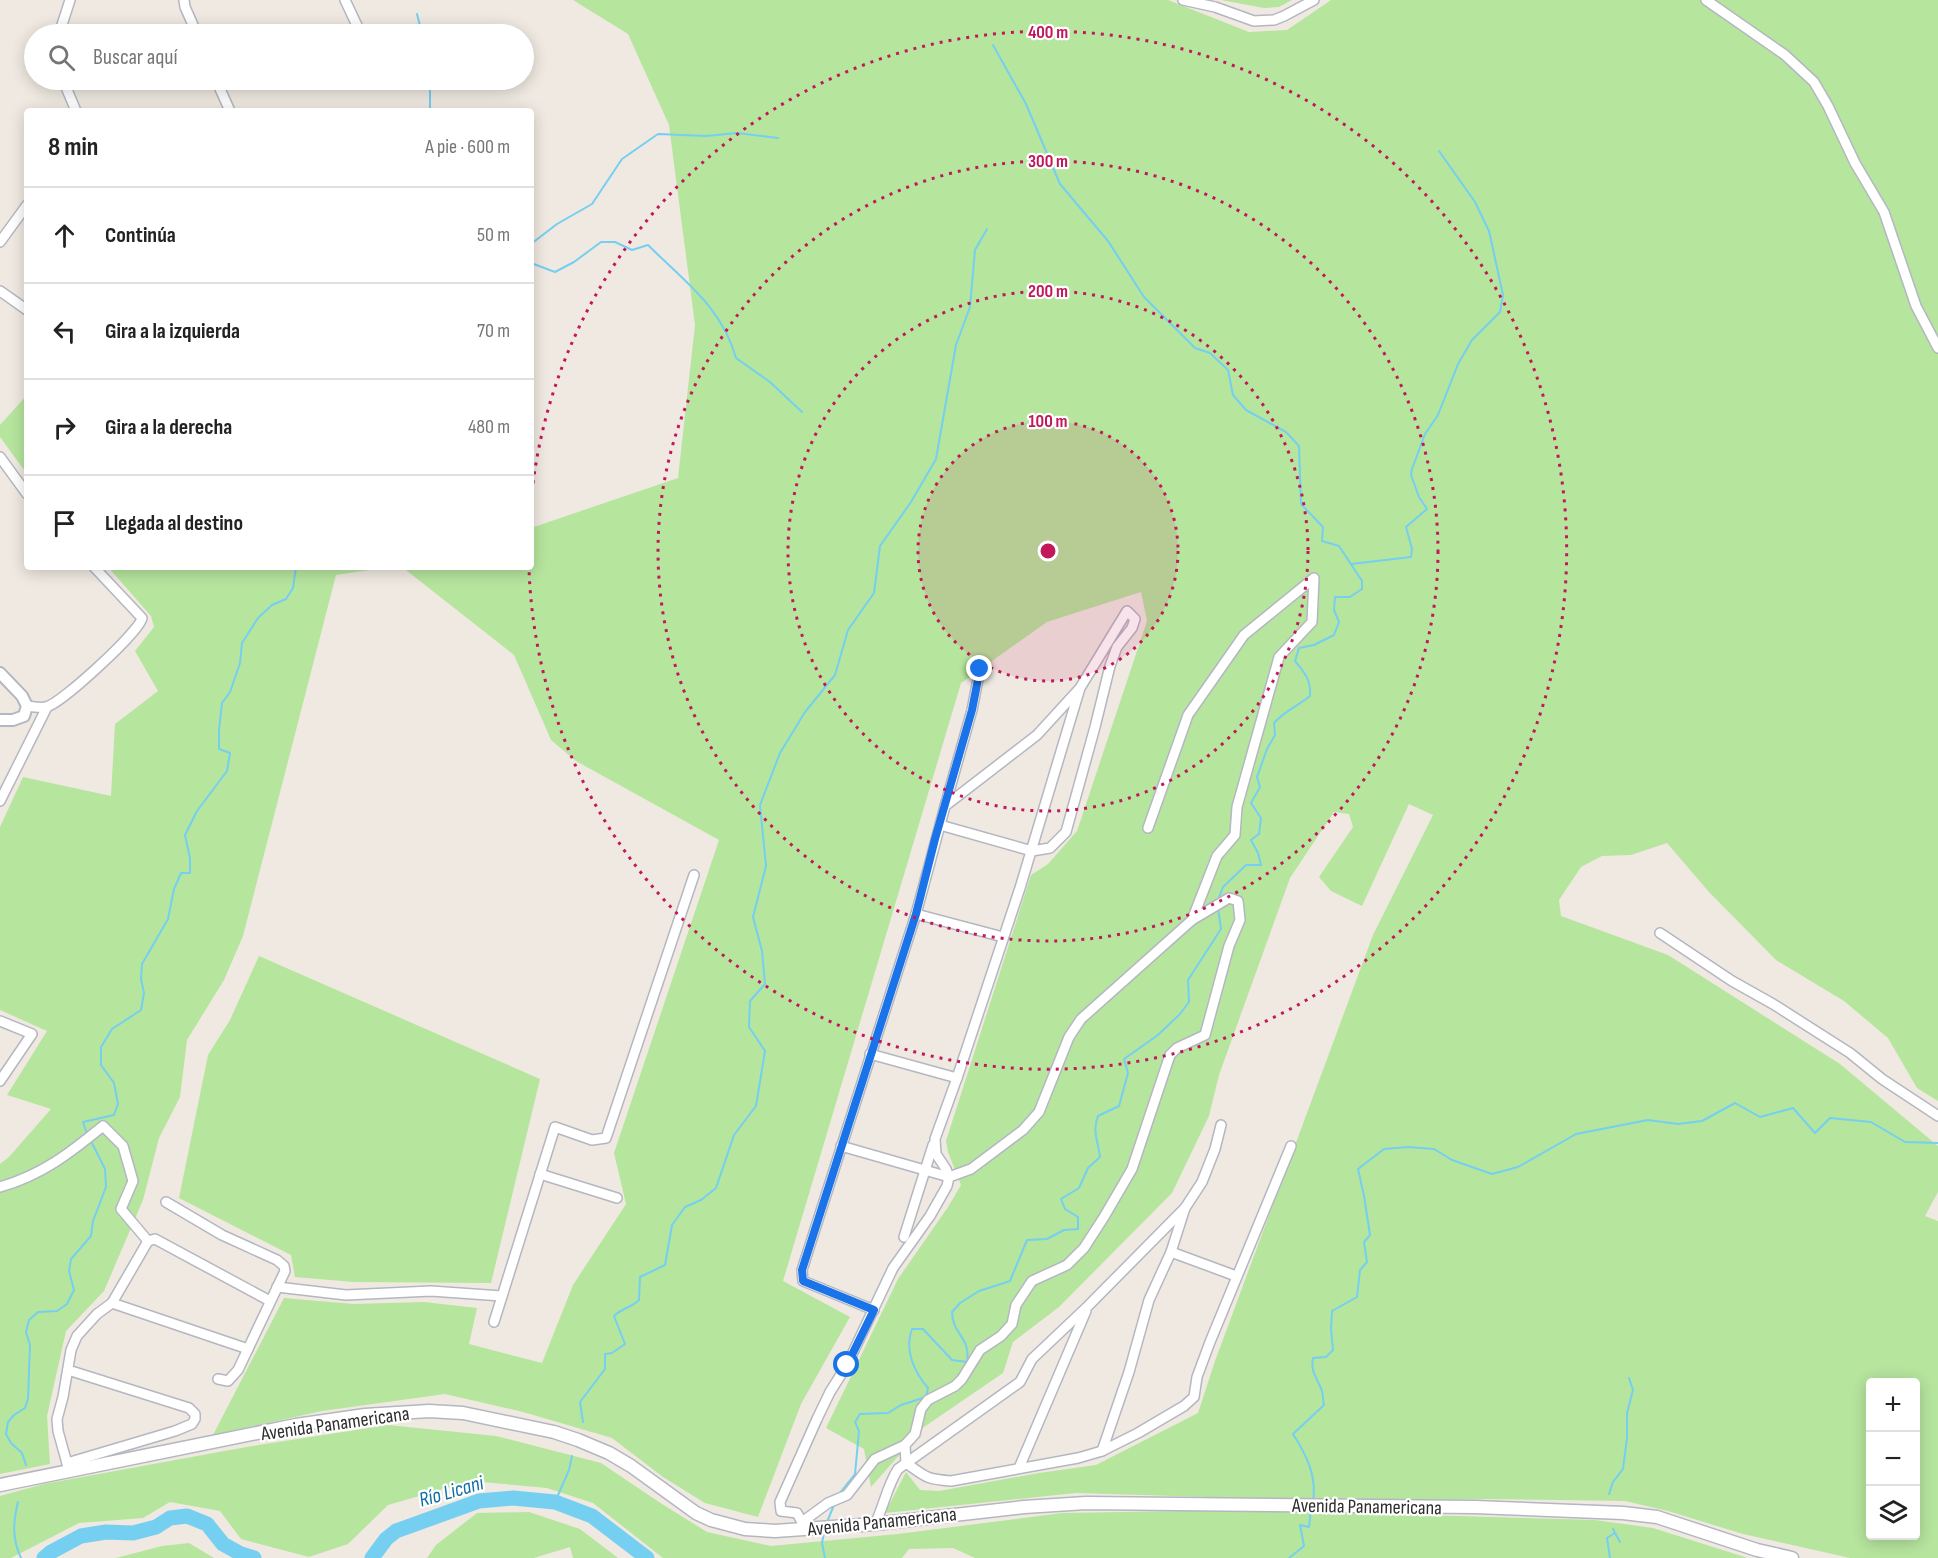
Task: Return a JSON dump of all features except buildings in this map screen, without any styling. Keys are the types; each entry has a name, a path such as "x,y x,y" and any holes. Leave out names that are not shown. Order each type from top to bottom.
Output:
{"main road":[{"name":"Avenida Panamericana","path":"0,1485 68,1467 296,1425 400,1412 463,1413 554,1432 578,1440 623,1462 696,1513 720,1523 759,1531 875,1524 1024,1507 1086,1503 1475,1507 1623,1513 1658,1517 1757,1550 1792,1558"}],"street":[{"path":"62,24 70,0"},
{"path":"184,0 193,24"},
{"path":"345,0 356,24"},
{"path":"1183,0 1215,7 1254,21 1274,20 1314,0"},
{"path":"1706,0 1785,55 1814,82 1855,163 1884,212 1916,306 1938,348"},
{"path":"67,90 75,108"},
{"path":"221,90 229,108"},
{"path":"0,242 24,210"},
{"path":"0,291 24,307"},
{"path":"0,457 24,490"},
{"path":"0,801 47,707 68,694 141,623 141,618 97,570"},
{"path":"1148,828 1188,715 1244,635 1314,578 1312,622 1279,657 1237,807 1235,835 1217,856 1192,920"},
{"path":"940,825 1032,851 1050,848 1066,832 1110,666 1117,647 1132,628 1135,619 1127,610 1080,688 1037,735 945,806"},
{"path":"874,1310 809,1285 803,1281 801,1276 916,914 972,710 980,669"},
{"path":"0,674 22,696 27,706 24,716 13,720 0,720"},
{"path":"904,1237 1032,851 1080,688"},
{"path":"27,706 47,707"},
{"path":"494,1322 555,1127 592,1140 606,1138 694,875"},
{"path":"841,1146 949,1177 971,1169 1023,1130 1039,1112 1069,1037 1081,1019 1192,920 1228,898 1238,901 1240,920 1229,946 1205,1035 1178,1048 1170,1055 1132,1170 1084,1248 1067,1265 1032,1281 1016,1305 1012,1324 1001,1336 980,1350 955,1386 928,1400 921,1409 915,1434 905,1445 875,1459 847,1495 828,1503 803,1527 797,1513 781,1511 780,1502 826,1401 847,1365 893,1268 941,1198 949,1177 936,1154 935,1140"},
{"path":"916,914 1003,937"},
{"path":"1660,933 1732,981 1850,1053 1882,1080 1938,1116"},
{"path":"0,1021 32,1034 1,1077"},
{"path":"870,1054 957,1078"},
{"path":"875,1524 885,1504 890,1482 898,1469 1020,1382 1032,1359 1185,1208 1202,1182 1215,1149 1221,1125"},
{"path":"0,1187 39,1173 61,1161 103,1126 123,1146 133,1181 121,1209 148,1241"},
{"path":"905,1445 906,1463 920,1475 931,1480 951,1481 1078,1458 1102,1451 1184,1406 1194,1396 1197,1377 1236,1276 1291,1146"},
{"path":"540,1174 617,1198"},
{"path":"166,1202 222,1235 277,1260 284,1266 285,1271 233,1377 228,1381 219,1380"},
{"path":"1102,1451 1129,1372 1149,1300 1171,1252 1185,1208"},
{"path":"68,1370 189,1408 195,1414 195,1419 192,1424 175,1431 68,1467 57,1419 71,1350 78,1336 97,1314 112,1303 148,1241 154,1239 270,1301"},
{"path":"1171,1252 1236,1276"},
{"path":"277,1287 346,1294 431,1291 502,1296"},
{"path":"112,1303 248,1349"},
{"path":"1019,1468 1088,1306"}],"green space":[{"path":"573,0 1168,0 1249,32 1287,30 1331,0 1938,0 1938,1101 1917,1088 1888,1038 1844,1001 1776,960 1709,892 1667,843 1631,855 1602,856 1581,867 1559,900 1561,916 1668,955 1840,1064 1938,1146 1938,1192 1925,1216 1938,1221 1938,1558 1850,1558 1743,1534 1668,1511 1625,1501 1485,1499 1368,1502 1076,1493 885,1513 906,1472 920,1490 939,1491 1096,1465 1198,1413 1215,1361 1373,935 1433,815 1409,804 1362,906 1331,891 1319,877 1353,827 1349,814 1334,812 1290,878 1219,1075 1209,1116 1172,1193 1059,1307 1013,1342 1003,1373 924,1427 871,1487 864,1449 826,1428 898,1279 961,1185 946,1141 1031,875 1048,864 1077,831 1147,621 1141,592 1047,622 961,683 783,1281 850,1317 801,1404 758,1517 705,1503 663,1477 612,1438 523,1412 445,1394 322,1411 213,1435 284,1298 353,1304 424,1302 477,1308 469,1344 542,1363 573,1285 626,1204 614,1153 719,840 576,761 551,740 514,655 406,570 534,570 534,527 678,478 695,325 669,125 628,34"},
{"path":"1221,0 1292,0 1279,7 1264,8"},
{"path":"24,398 24,470 0,437 0,425"},
{"path":"111,570 370,570 336,575 243,936 224,980 187,1040 180,1097 159,1138 143,1200 104,1291 66,1331 47,1416 50,1464 0,1474 0,1164 9,1157 51,1109 7,1095 47,1031 0,1010 0,827 23,777 111,796 115,724 158,691 135,651 154,627 151,616"},
{"path":"259,956 540,1079 491,1283 353,1282 295,1277 291,1255 179,1198 208,1055 230,1020"},
{"path":"388,1425 496,1436 601,1463 707,1532 771,1546 898,1534 1062,1513 1241,1510 1595,1520 1653,1528 1748,1558 975,1558 953,1548 909,1549 902,1558 663,1558 593,1503 547,1488 471,1481 388,1505 348,1544 309,1557 241,1539 220,1511 170,1502 143,1518 79,1523 11,1558 0,1558 0,1496 44,1484 252,1446"},
{"path":"529,1512 580,1529 618,1558 573,1558 570,1547 534,1558 427,1558 436,1545 477,1513"},
{"path":"189,1543 214,1558 116,1558 162,1546"}],"waterway":[{"path":"417,14 420,24"},
{"path":"993,45 1026,104 1060,184 1108,241 1144,297 1195,348 1210,353 1228,370 1233,395 1246,410 1286,432 1299,446 1301,504 1323,527 1322,541 1339,546 1362,581 1362,589 1350,597 1335,597 1334,610 1339,622 1334,635 1314,645 1299,648 1295,661 1307,677 1310,696 1274,723 1275,735 1267,749 1257,777 1260,787 1251,803 1261,818 1259,834 1251,840 1261,865 1246,865 1223,887 1217,903"},
{"path":"430,90 430,108"},
{"path":"534,242 557,224 592,204 622,159 658,134 706,136 737,133 778,138"},
{"path":"1351,564 1411,557 1412,549 1406,527 1427,509 1419,497 1411,475 1412,469 1425,434 1438,415 1458,364 1472,340 1500,312 1503,295 1489,231 1475,202 1439,151"},
{"path":"583,1422 580,1402 605,1369 605,1354 612,1353 625,1344 614,1316 639,1300 640,1277 665,1265 672,1225 685,1207 701,1200 716,1188 734,1135 756,1106 765,1051 749,1027 750,1001 765,984 762,951 753,917 766,866 760,805 780,753 805,712 835,675 848,630 874,593 880,546 911,502 936,459 956,345 970,307 975,250 987,229"},
{"path":"534,264 555,272 574,262 601,242 615,242 632,250 648,245 688,283 711,309 730,340 736,358 770,382 802,412"},
{"path":"87,1134 83,1122 114,1115 118,1104 114,1083 101,1065 101,1047 112,1029 141,1010 144,993 141,979 142,964 168,919 174,889 181,873 190,873 190,858 185,835 197,811 227,771 230,753 219,749 222,703 230,692 240,663 242,643 258,618 272,605 286,599 293,588 296,570"},
{"path":"839,1494 855,1474 859,1431 855,1422 860,1414 888,1413 901,1405 926,1397 928,1388 918,1375 910,1352 912,1329 923,1329 952,1360 967,1362 966,1347 955,1326 952,1312 960,1303 979,1291 1010,1281 1027,1240 1047,1239 1064,1230 1078,1229 1078,1217 1065,1209 1061,1199 1079,1188 1088,1168 1100,1157 1095,1131 1096,1121 1098,1116 1119,1106 1128,1073 1124,1059 1158,1035 1189,1002 1188,980 1221,929 1218,908"},
{"path":"1313,1501 1312,1474 1293,1434 1324,1405 1322,1391 1313,1371 1313,1358 1326,1357 1333,1350 1332,1311 1357,1297 1360,1270 1367,1262 1364,1242 1370,1235 1358,1169 1384,1149 1408,1147 1434,1149 1452,1160 1492,1174 1518,1167 1576,1134 1648,1120 1678,1124 1702,1121 1735,1103 1760,1117 1793,1108 1815,1133 1830,1118 1871,1122 1905,1142 1938,1143"},
{"path":"26,1465 22,1453 11,1443 6,1434 8,1422 25,1408 28,1399 30,1345 26,1332 29,1320 38,1312 57,1311 67,1304 74,1290 69,1271 71,1259 91,1236 93,1221 106,1187 105,1169 90,1139"},
{"path":"1609,1494 1613,1482 1623,1469 1627,1413 1633,1390 1629,1378"},
{"path":"555,1502 569,1470 572,1456"},
{"name":"Río Licani","path":"372,1558 386,1539 396,1531 479,1501 513,1498 555,1502 592,1516 647,1558"},
{"path":"18,1502 14,1530 21,1558"},
{"path":"827,1522 834,1505"},
{"path":"1289,1558 1304,1546 1300,1525 1309,1527 1311,1509"},
{"name":"Río Licani","path":"44,1558 81,1536 106,1532 133,1533 156,1527 170,1518 187,1516 207,1524 223,1544 254,1558"},
{"path":"1610,1558 1607,1538 1615,1533 1620,1542 1613,1529"},
{"path":"824,1533 822,1543 825,1558"}],"route":[{"path":"847,1365 874,1310 809,1285 803,1281 802,1270 916,914 972,710 980,669"}]}
